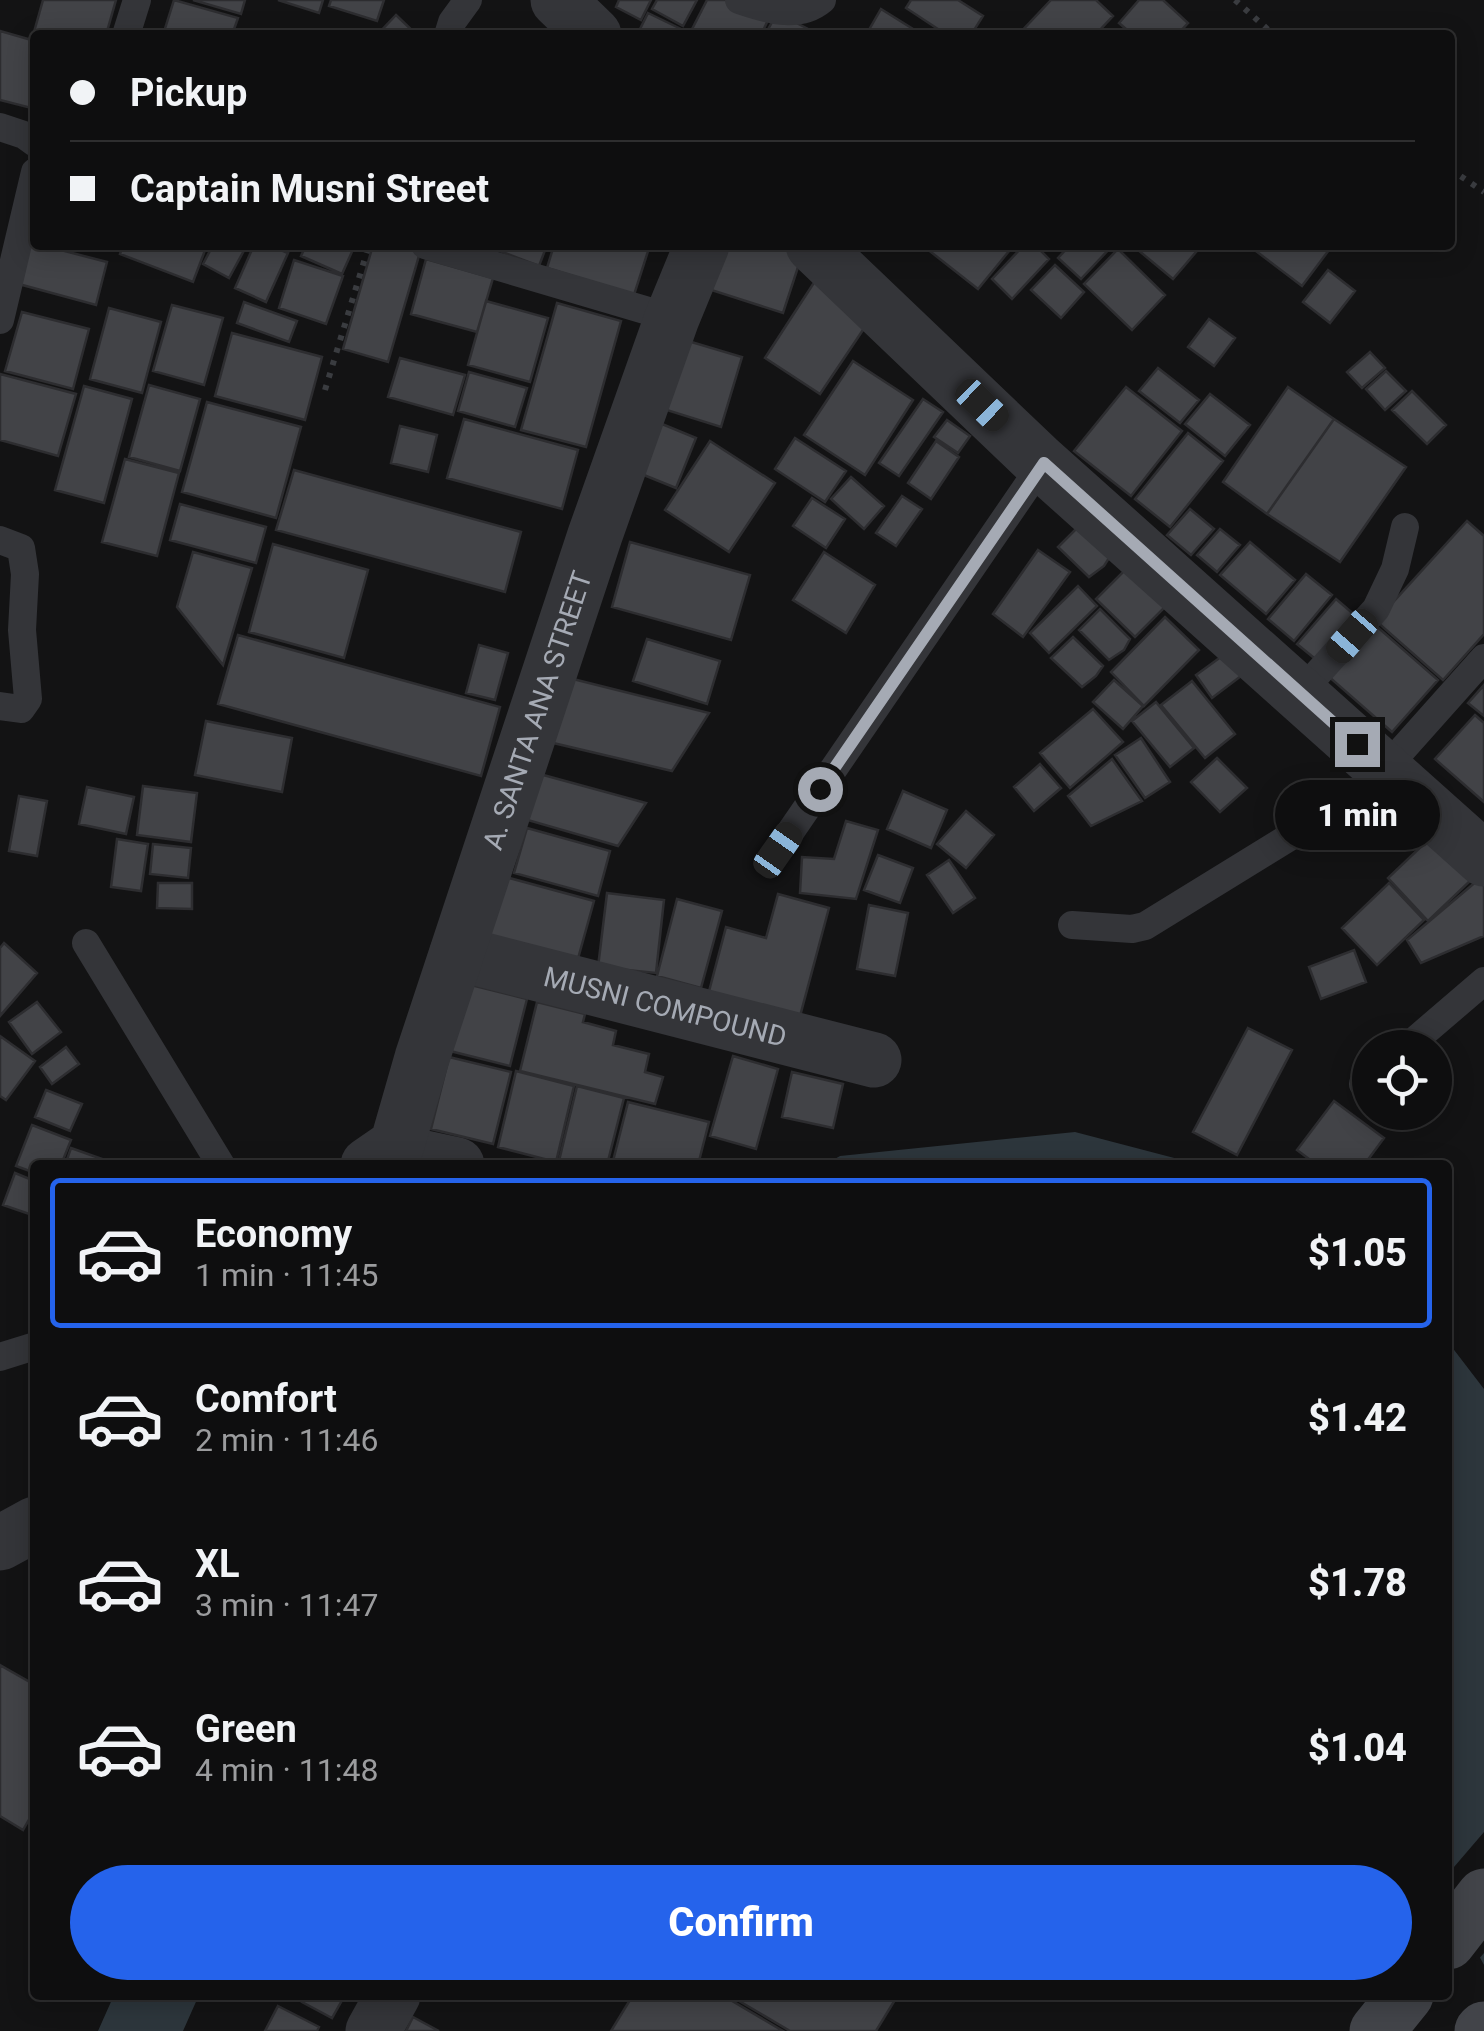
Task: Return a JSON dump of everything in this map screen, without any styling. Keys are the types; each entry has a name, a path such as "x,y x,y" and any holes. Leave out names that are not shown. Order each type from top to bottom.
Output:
{"main road":[{"path":"1452,1937 1484,1896"},
{"path":"1377,2031 1402,2000"}],"street":[{"path":"558,0 589,30"},
{"name":"A. SANTA ANA STREET","path":"382,1155 457,952 594,535 700,250"},
{"path":"818,250 1044,463 1484,859"},
{"name":"MUSNI COMPOUND","path":"457,952 874,1060"},
{"path":"382,1155 433,1160"},
{"path":"0,1543 30,1527"},
{"path":"373,2031 390,2000"}],"lane":[{"path":"128,30 137,0"},
{"path":"450,30 468,0"},
{"path":"738,0 764,9 790,11 810,10 822,0"},
{"path":"0,127 30,138"},
{"path":"0,320 30,193"},
{"path":"443,250 672,318"},
{"path":"778,850 1044,463"},
{"path":"1300,693 1376,609 1395,569 1405,527"},
{"path":"0,540 21,548 25,574 11,627 28,699 21,709 0,706"},
{"path":"1072,925 1132,929 1145,926 1348,801 1386,769 1484,658"},
{"path":"86,943 218,1160"},
{"path":"1427,1030 1484,981"},
{"path":"0,1358 30,1348"}],"path":[{"path":"1235,0 1268,30"},
{"path":"1455,172 1484,192"},
{"path":"325,390 367,250"}],"shaded area":[{"path":"1075,1132 1182,1160 833,1160 840,1156"},
{"path":"1452,1347 1484,1389 1484,1965 1452,1906"},
{"path":"112,2000 197,2000 183,2031 98,2031"}],"pier":[{"path":"1484,1832 1484,1953 1477,1961 1452,1916 1452,1869"}],"building":[{"path":"43,0 116,0 107,30 35,30"},
{"path":"174,0 238,18 234,30 165,30"},
{"path":"193,0 245,0 241,14"},
{"path":"278,0 323,0 319,13"},
{"path":"331,0 384,0 377,21 329,6"},
{"path":"619,0 651,0 641,20 616,7"},
{"path":"657,0 697,0 683,26 652,9"},
{"path":"707,0 726,0 768,20 763,30 692,30"},
{"path":"911,0 958,0 983,16 974,30 939,30 906,8"},
{"path":"1051,0 1096,0 1113,16 1100,30 1023,30"},
{"path":"1139,0 1163,0 1188,23 1182,30 1127,30 1119,23"},
{"path":"881,9 913,29 912,30 869,30"},
{"path":"648,13 681,29 680,30 640,30"},
{"path":"777,13 810,30 768,30"},
{"path":"396,15 412,30 382,30"},
{"path":"0,31 30,40 30,108 0,100"},
{"path":"26,241 30,242 30,250 61,250 107,262 96,305 15,283"},
{"path":"121,250 205,250 193,282 120,254"},
{"path":"210,250 244,250 229,278 203,264"},
{"path":"252,250 288,253 266,302 235,288"},
{"path":"304,250 353,250 342,274 301,256"},
{"path":"372,250 421,250 388,362 343,349"},
{"path":"497,250 545,250 539,266"},
{"path":"552,250 648,250 634,295 547,268"},
{"path":"717,250 787,250 802,255 783,313 705,288"},
{"path":"928,250 1010,250 978,289"},
{"path":"1019,250 1040,250 1049,259 1012,299 992,279"},
{"path":"1065,250 1108,250 1081,279 1058,258"},
{"path":"1119,250 1165,295 1132,330 1084,284"},
{"path":"1138,250 1198,250 1173,279"},
{"path":"1255,250 1329,250 1302,286"},
{"path":"426,259 493,278 477,332 411,314"},
{"path":"294,260 343,276 326,324 279,308"},
{"path":"1055,265 1084,292 1061,318 1031,290"},
{"path":"1328,270 1355,291 1330,323 1303,302"},
{"path":"817,278 873,315 820,394 765,358"},
{"path":"486,301 548,318 530,382 468,365"},
{"path":"244,302 297,321 289,342 237,323"},
{"path":"557,303 621,321 586,447 521,430"},
{"path":"172,305 223,318 204,385 153,371"},
{"path":"109,308 161,322 142,393 90,379"},
{"path":"22,312 89,329 73,389 5,371"},
{"path":"1209,319 1235,338 1214,366 1188,347"},
{"path":"232,333 322,357 305,420 215,396"},
{"path":"678,338 742,357 721,427 657,407"},
{"path":"1370,352 1385,368 1362,388 1347,372"},
{"path":"400,358 465,375 453,415 388,397"},
{"path":"853,361 913,400 865,475 804,435"},
{"path":"1158,368 1199,400 1180,423 1139,391"},
{"path":"1386,371 1406,391 1385,410 1366,389"},
{"path":"469,372 527,388 515,427 458,411"},
{"path":"0,374 76,394 58,456 0,440"},
{"path":"149,385 200,399 180,471 129,457"},
{"path":"84,386 132,399 104,503 55,490"},
{"path":"1126,387 1182,431 1131,496 1074,451"},
{"path":"1288,387 1334,419 1267,514 1223,482"},
{"path":"1412,391 1446,425 1427,444 1392,410"},
{"path":"1210,394 1250,425 1225,456 1185,424"},
{"path":"923,399 943,412 899,476 879,463"},
{"path":"207,402 301,427 276,518 182,492"},
{"path":"645,417 696,438 676,488 624,467"},
{"path":"464,419 578,450 562,509 447,478"},
{"path":"1334,419 1406,467 1340,562 1267,514"},
{"path":"947,420 970,436 958,453 934,437"},
{"path":"400,426 437,435 428,472 391,463"},
{"path":"1188,433 1223,461 1170,527 1135,499"},
{"path":"795,438 846,471 825,502 775,469"},
{"path":"710,441 775,483 729,552 665,510"},
{"path":"936,441 959,457 931,499 908,483"},
{"path":"125,459 179,473 157,556 102,542"},
{"path":"294,470 521,532 505,592 276,530"},
{"path":"851,477 884,506 864,529 831,499"},
{"path":"902,496 922,509 896,546 876,533"},
{"path":"812,498 845,519 826,548 793,526"},
{"path":"180,504 266,527 256,563 170,540"},
{"path":"1190,509 1214,529 1191,555 1167,535"},
{"path":"1467,521 1484,536 1484,634 1443,680 1376,621"},
{"path":"1080,525 1111,555 1089,577 1058,547"},
{"path":"1220,529 1240,545 1217,572 1197,555"},
{"path":"630,542 750,575 731,640 612,607"},
{"path":"1250,542 1295,580 1266,614 1220,575"},
{"path":"273,544 368,570 344,658 249,632"},
{"path":"1038,550 1070,572 1023,637 993,614"},
{"path":"193,552 252,568 223,665 177,607"},
{"path":"824,552 875,585 846,633 793,600"},
{"path":"1127,568 1165,607 1135,637 1096,599"},
{"path":"1306,574 1332,595 1294,641 1268,619"},
{"path":"1078,586 1097,606 1049,653 1030,633"},
{"path":"1336,599 1357,617 1319,662 1297,644"},
{"path":"1100,609 1130,639 1124,650 1109,660 1079,630"},
{"path":"1165,617 1199,650 1144,706 1111,672"},
{"path":"1374,624 1438,680 1392,732 1328,676"},
{"path":"238,635 500,707 481,776 218,704"},
{"path":"1073,637 1103,666 1082,687 1051,658"},
{"path":"647,639 720,661 707,704 633,681"},
{"path":"479,645 508,653 495,700 466,693"},
{"path":"1229,651 1245,673 1212,698 1196,675"},
{"path":"565,677 709,713 672,771 549,742"},
{"path":"1114,680 1143,706 1123,729 1093,702"},
{"path":"1192,681 1235,734 1205,758 1161,705"},
{"path":"1484,685 1484,716 1468,703"},
{"path":"1156,702 1194,748 1170,767 1132,721"},
{"path":"1093,709 1123,742 1070,788 1040,753"},
{"path":"1475,715 1484,723 1484,802 1435,759"},
{"path":"206,721 292,738 282,792 195,775"},
{"path":"1141,738 1170,782 1145,798 1115,755"},
{"path":"1217,758 1247,788 1220,812 1191,782"},
{"path":"1112,759 1142,801 1091,826 1068,796"},
{"path":"1040,764 1061,788 1034,811 1014,787"},
{"path":"536,773 646,803 618,846 524,819"},
{"path":"143,786 197,793 191,842 137,835"},
{"path":"87,787 134,797 126,834 79,824"},
{"path":"903,791 947,810 931,848 887,829"},
{"path":"19,796 47,801 37,856 9,851"},
{"path":"966,811 994,835 966,868 937,844"},
{"path":"846,821 878,830 856,899 800,893 802,857 834,859"},
{"path":"527,828 610,851 598,896 514,873"},
{"path":"117,839 148,844 141,891 111,887"},
{"path":"1429,839 1470,881 1428,921 1388,878"},
{"path":"153,844 191,848 188,878 150,874"},
{"path":"878,855 913,868 900,903 864,890"},
{"path":"949,860 975,898 953,913 927,875"},
{"path":"502,876 594,901 574,973 482,947"},
{"path":"1478,880 1484,886 1484,936 1421,963 1407,940"},
{"path":"158,883 192,883 192,909 157,908"},
{"path":"1389,883 1424,920 1377,965 1342,928"},
{"path":"607,893 664,900 656,973 598,967"},
{"path":"778,894 829,908 799,1020 708,995 726,927 766,938"},
{"path":"677,899 722,911 701,988 657,976"},
{"path":"869,905 908,913 895,976 857,969"},
{"path":"4,943 37,973 0,1016 0,948"},
{"path":"1354,950 1366,982 1321,999 1309,967"},
{"path":"459,982 527,999 510,1066 442,1049"},
{"path":"37,1002 61,1032 32,1054 9,1022"},
{"path":"537,1002 585,1014 583,1022 616,1031 613,1045 649,1054 645,1072 663,1077 655,1104 520,1071"},
{"path":"1248,1028 1292,1050 1237,1155 1193,1132"},
{"path":"0,1036 35,1061 6,1100 0,1096"},
{"path":"66,1047 79,1064 52,1084 40,1067"},
{"path":"733,1056 778,1069 756,1149 710,1136"},
{"path":"449,1057 511,1072 493,1144 431,1129"},
{"path":"516,1071 574,1086 556,1160 498,1147"},
{"path":"792,1072 843,1084 833,1128 782,1117"},
{"path":"577,1086 624,1098 608,1160 559,1160"},
{"path":"46,1090 82,1104 70,1131 35,1117"},
{"path":"1334,1101 1352,1114 1352,1130 1373,1130 1384,1138 1368,1160 1310,1160 1297,1150"},
{"path":"628,1102 709,1122 699,1160 613,1160"},
{"path":"32,1125 71,1140 63,1160 30,1160 30,1171 16,1166"},
{"path":"71,1148 105,1160 67,1160"},
{"path":"15,1173 30,1179 30,1214 3,1205"},
{"path":"0,1665 30,1682 30,1818 23,1830 0,1816"},
{"path":"303,2000 342,2000 332,2018"},
{"path":"630,2000 730,2000 783,2031 611,2031"},
{"path":"737,2000 895,2000 876,2031 790,2031"},
{"path":"278,2006 319,2027 317,2031 265,2031"},
{"path":"413,2017 439,2031 406,2031"}],"route":[{"path":"820,789 1044,463 1357,744"}]}
